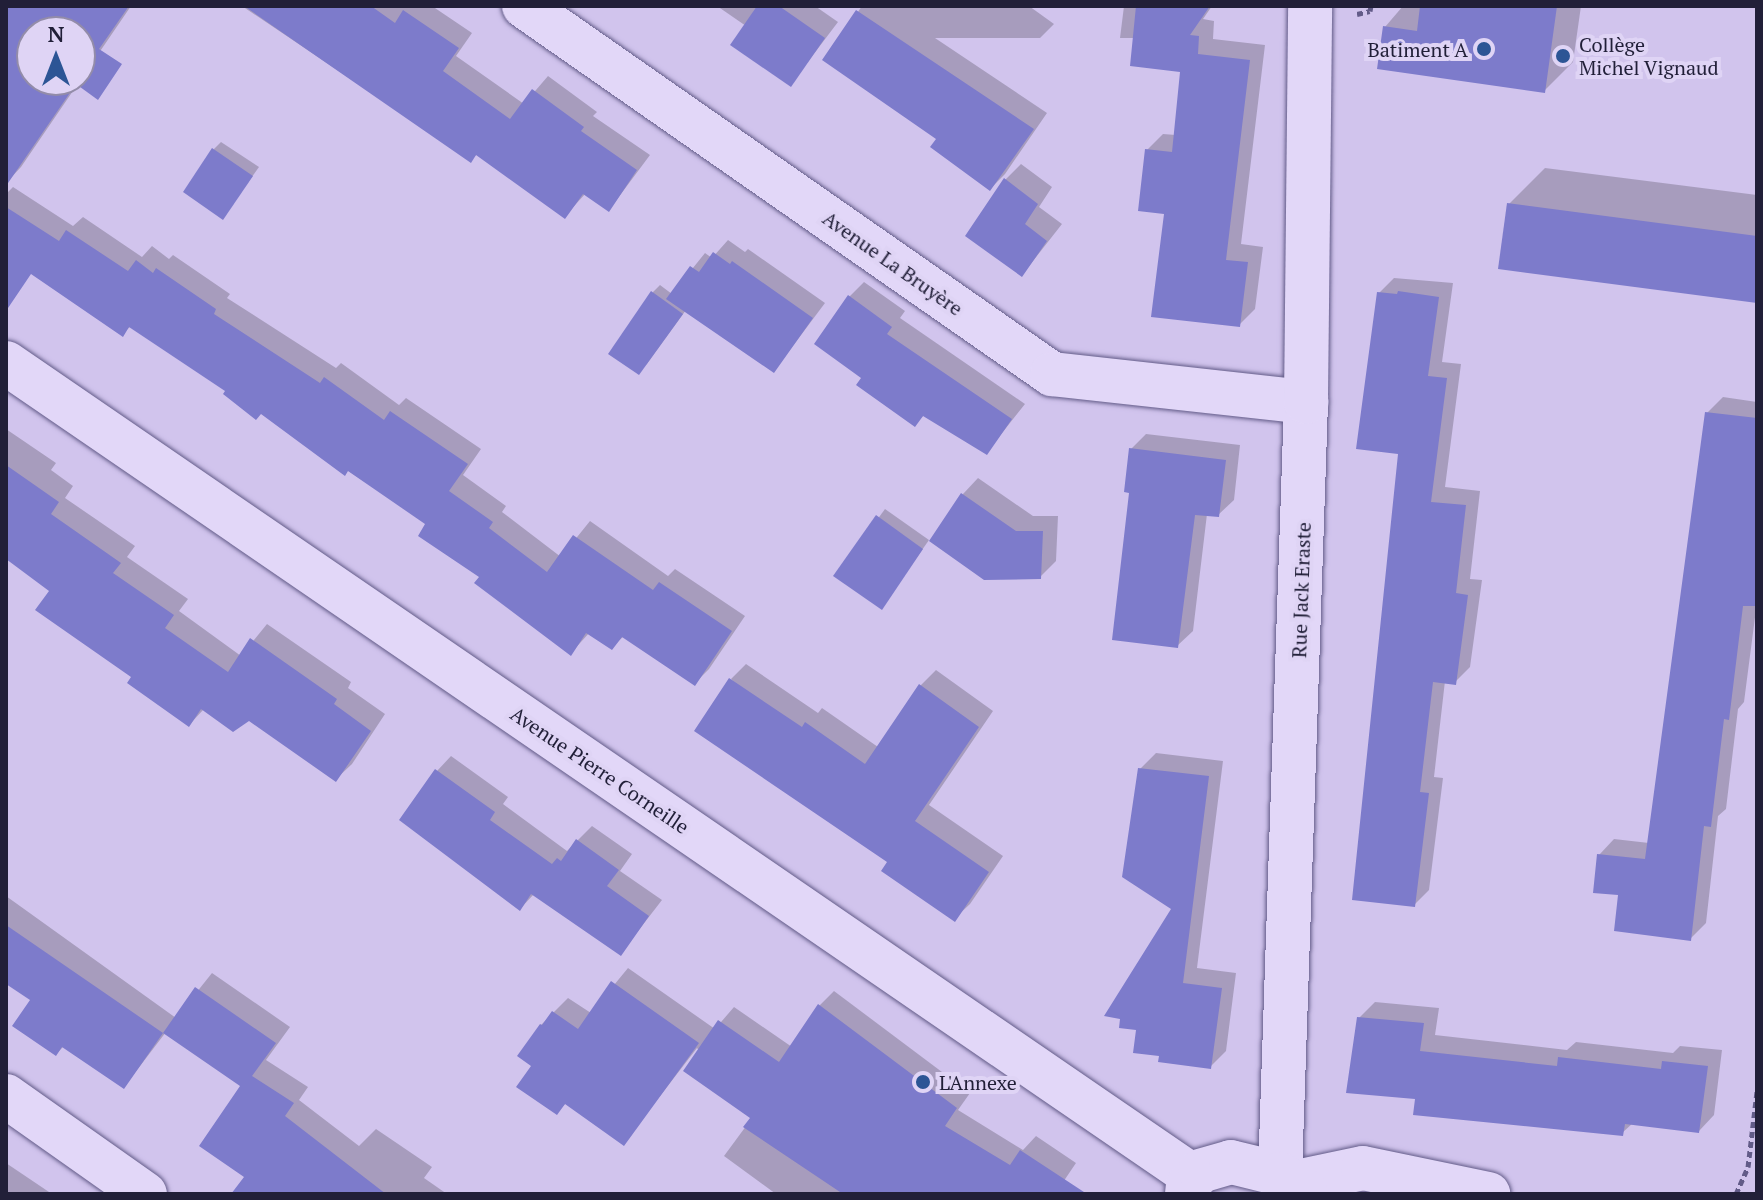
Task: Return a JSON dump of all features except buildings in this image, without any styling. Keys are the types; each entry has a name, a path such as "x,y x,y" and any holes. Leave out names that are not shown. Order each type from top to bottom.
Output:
{"street":[{"name":"Avenue La Bruyère","path":"524,6 1052,374 1306,402"},
{"name":"Rue Jack Eraste","path":"1296,1184 1310,6"},
{"name":"Avenue Pierre Corneille","path":"6,363 1191,1186"},
{"path":"6,1096 145,1194"},
{"path":"1191,1186 1200,1171 1231,1162 1296,1184 1363,1168 1488,1194"}],"path":[{"path":"1736,1194 1748,1167 1757,1092"}],"place":[{"name":"Batiment A","path":"1484,49"},
{"name":"Collège Michel Vignaud","path":"1563,56"},
{"name":"L'Annexe","path":"923,1082"}]}
